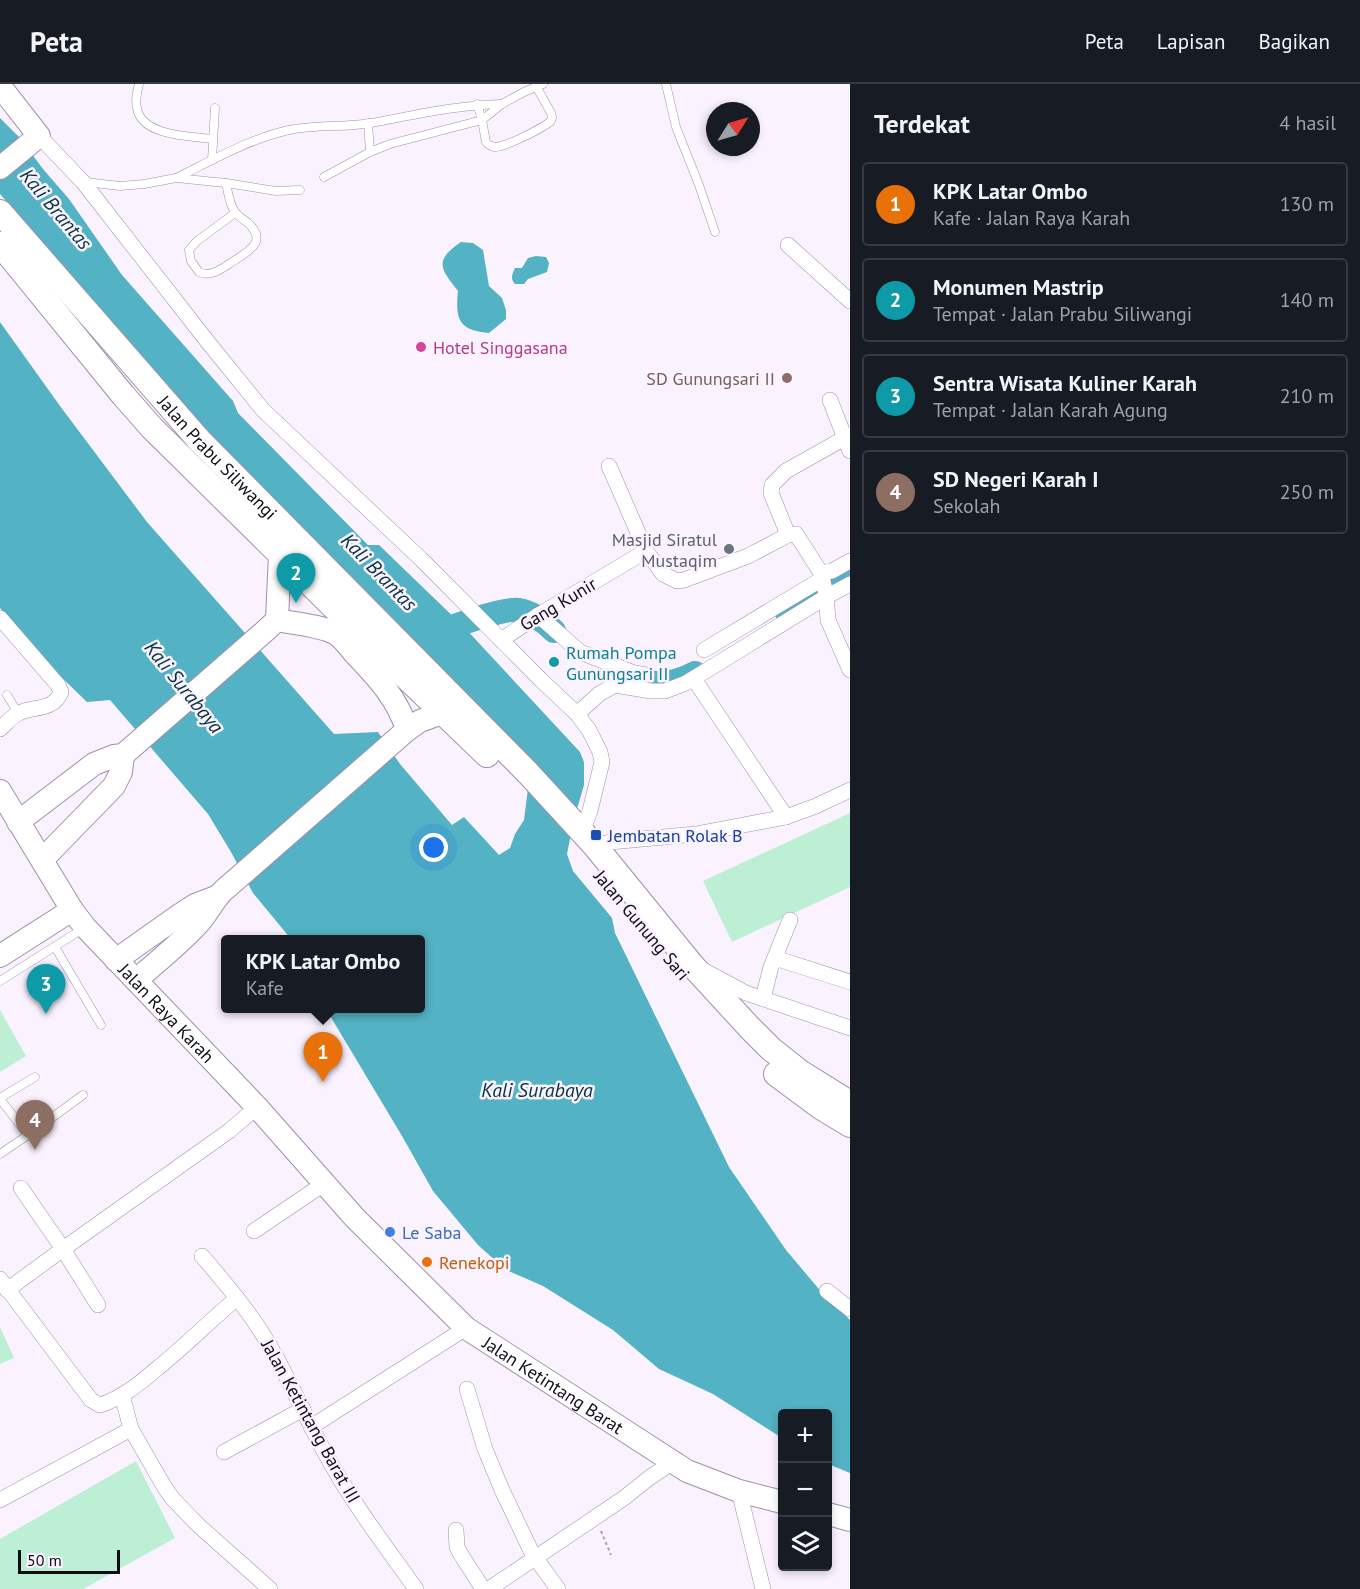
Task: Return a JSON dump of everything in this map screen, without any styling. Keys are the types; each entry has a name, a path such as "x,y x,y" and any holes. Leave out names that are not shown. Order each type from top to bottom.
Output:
{"main road":[{"name":"Jalan Prabu Siliwangi","path":"0,212 199,440 286,528 445,703"},
{"name":"Jalan Prabu Siliwangi","path":"0,244 152,428 335,608 445,703"},
{"path":"152,428 157,416 162,413 175,413"},
{"name":"Jalan Gunung Sari","path":"445,703 581,836 748,1027 834,1101 850,1125"},
{"name":"Jalan Gunung Sari","path":"581,836 725,1024 761,1061 788,1084 834,1101"}],"street":[{"path":"0,86 35,140 83,182 263,410 422,560 577,714 590,730 602,762 590,812 581,836 610,842 696,834 786,817 850,790"},
{"path":"0,168 35,140"},
{"path":"788,245 850,301"},
{"path":"830,400 848,441 786,471 772,485 771,493 792,535 824,586 828,620 850,670"},
{"path":"609,466 646,551 660,572 677,581 748,556 792,535"},
{"path":"286,528 296,549 327,585 332,595 343,641"},
{"name":"Gang Kunir","path":"501,640 535,617 646,551"},
{"path":"18,822 94,764 126,752 271,626 280,554"},
{"path":"824,586 832,572 850,561"},
{"path":"535,617 580,652 640,681 651,692 665,691 694,679 712,654 824,586 850,584"},
{"path":"0,618 60,690 59,697 51,704 18,713 0,729"},
{"path":"271,626 328,630 337,634 374,673 393,698 400,711 400,736"},
{"path":"694,679 786,817"},
{"path":"577,714 599,694 612,687 640,681"},
{"path":"136,980 196,926 220,894 400,736 445,703"},
{"path":"42,860 114,786 121,772 126,752"},
{"name":"Jalan Raya Karah","path":"0,791 78,919 257,1107 355,1218"},
{"path":"116,960 181,914 220,894"},
{"path":"0,956 78,919"},
{"path":"763,998 771,967 790,920"},
{"path":"775,958 850,982"},
{"path":"693,965 746,993 850,1028"},
{"path":"237,1298 138,1384 122,1395 100,1405 91,1401 4,1285 63,1249 229,1131 257,1107"},
{"path":"254,1231 325,1183"},
{"path":"21,1188 98,1305"},
{"name":"Jalan Ketintang Barat","path":"355,1218 466,1328 687,1471 739,1491 778,1501"},
{"name":"Jalan Ketintang Barat III","path":"202,1256 237,1298 262,1335 346,1489 416,1589"},
{"path":"827,1291 850,1309"},
{"path":"311,1427 466,1328"},
{"path":"467,1389 485,1449 502,1490 534,1558 558,1589"},
{"path":"122,1395 131,1429 165,1488 182,1510 270,1589"},
{"path":"224,1452 303,1409"},
{"path":"0,1500 131,1429"},
{"path":"489,1589 673,1462"},
{"path":"739,1491 763,1589"},
{"path":"832,1515 850,1520"},
{"path":"456,1530 457,1547 483,1589"}],"lane":[{"path":"139,84 137,110 149,126 170,133 212,139"},
{"path":"666,84 676,127 716,232"},
{"path":"324,177 390,144 482,120 502,104 539,85 552,115 548,124 512,142 495,147 486,142 482,120 477,104"},
{"path":"83,182 120,186 176,178 248,143 284,131 368,123 420,112 477,104 502,104"},
{"path":"212,160 215,108"},
{"path":"368,123 370,152"},
{"path":"176,178 226,183 276,192 300,190"},
{"path":"226,183 235,213 252,227 257,236 256,243 250,250 219,270 208,274 199,272 190,261 189,250 197,241 235,213"},
{"path":"7,695 18,713"},
{"path":"0,981 54,947 78,919"},
{"path":"54,947 101,1025"},
{"path":"28,1135 0,1099 35,1077"},
{"path":"0,1154 83,1095"}],"path":[{"path":"595,1517 611,1555"}],"green space":[{"path":"850,813 850,887 732,942 703,881"},
{"path":"0,1010 26,1056 0,1072"},
{"path":"0,1327 14,1358 0,1364"},
{"path":"136,1461 175,1538 83,1589 0,1589 0,1539"}],"water":[{"path":"0,118 20,138 69,199 122,275 233,401 238,413 368,545 379,545 463,626 580,752 584,762 584,785 567,854 573,871 612,918 615,933 729,1167 786,1250 818,1288 850,1320 850,1473 832,1466 832,1409 778,1409 778,1435 713,1394 659,1369 613,1330 543,1286 506,1270 478,1245 433,1191 328,1013 425,1013 425,935 288,935 253,893 208,814 110,700 87,702 58,674 0,608 0,322 147,522 334,734 378,732 400,764 452,825 464,817 499,855 510,848 524,820 530,773 174,398 0,194"},
{"path":"461,242 473,243 483,250 489,286 502,298 506,310 506,319 489,333 471,329 461,322 457,309 458,291 444,271 443,260"},
{"path":"546,257 549,263 547,272 528,279 524,284 515,284 512,276 515,268 522,268 528,258"}],"waterway":[{"path":"787,613 834,583 850,577"},
{"path":"437,632 490,614 510,610 528,613 554,631"},
{"path":"618,671 637,679 656,683 675,681 695,673"}],"place":[{"name":"Hotel Singgasana","path":"421,347"},
{"name":"SD Gunungsari II","path":"787,378"},
{"name":"Masjid Siratul Mustaqim","path":"729,549"},
{"name":"Monumen Mastrip","path":"296,603"},
{"name":"Rumah Pompa Gunungsari II","path":"554,662"},
{"name":"Jembatan Rolak B","path":"596,835"},
{"name":"Sentra Wisata Kuliner Karah","path":"46,1014"},
{"name":"KPK Latar Ombo","path":"323,1082"},
{"name":"SD Negeri Karah I","path":"35,1150"},
{"name":"Le Saba","path":"390,1232"},
{"name":"Renekopi","path":"427,1262"}],"water label":[{"name":"Kali Brantas","path":"56,209"},
{"name":"Kali Brantas","path":"379,572"},
{"name":"Kali Surabaya","path":"184,687"},
{"name":"Kali Surabaya","path":"537,1090"}]}
